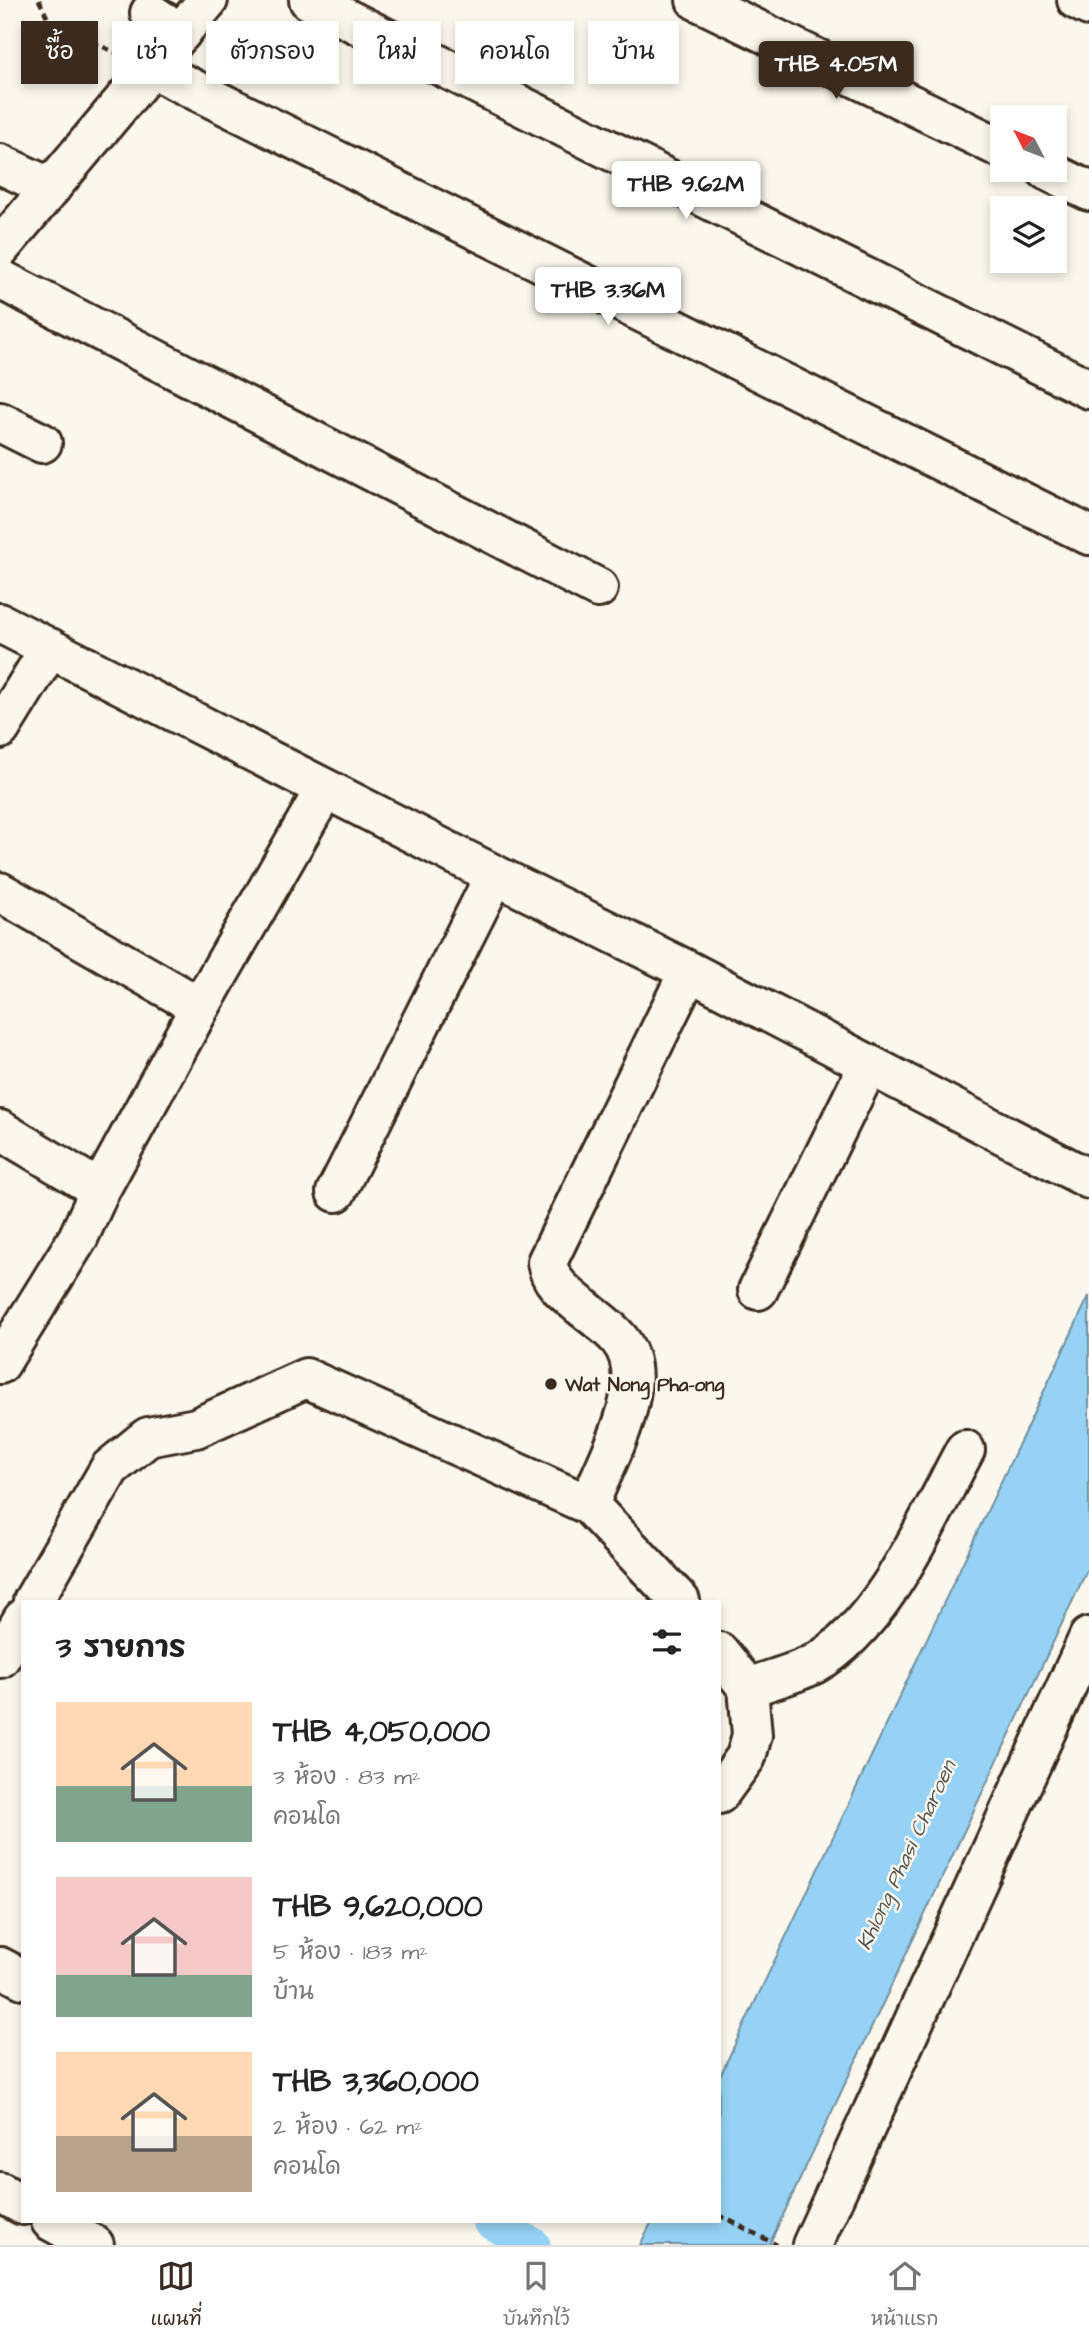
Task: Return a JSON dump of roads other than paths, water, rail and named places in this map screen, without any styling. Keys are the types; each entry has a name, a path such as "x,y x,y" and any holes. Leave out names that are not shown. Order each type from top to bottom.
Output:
{"street":[{"path":"170,21 208,0"},
{"path":"309,0 1089,389"},
{"path":"696,0 990,143"},
{"path":"1077,0 1089,6"},
{"path":"0,248 140,84"},
{"path":"183,84 1089,535"},
{"path":"0,164 51,188"},
{"path":"1068,181 1089,191"},
{"path":"0,279 598,588"},
{"path":"0,422 42,443"},
{"path":"0,623 495,876 689,971 867,1066 1089,1179"},
{"path":"0,729 50,648"},
{"path":"0,1364 78,1238 100,1190 200,1007 325,789"},
{"path":"336,1192 495,876"},
{"path":"0,892 200,1007"},
{"path":"589,1506 633,1390 630,1363 620,1339 566,1294 549,1276 547,1262 689,971"},
{"path":"758,1290 867,1066"},
{"path":"0,1130 100,1190"},
{"path":"34,1600 110,1468 148,1437 196,1428 306,1378 589,1506 679,1600"},
{"path":"748,1688 814,1663 848,1636 891,1587 965,1450"},
{"path":"0,1658 21,1622"},
{"path":"812,2245 1089,1637"},
{"path":"721,1654 748,1688 752,1735 746,1757 721,1791"},
{"path":"0,1967 21,1978"},
{"path":"0,2192 21,2204"},
{"path":"55,2223 94,2245"}],"water":[{"name":"Khlong Phasi Charoen","path":"1089,1296 1089,1566 769,2245 640,2245 651,2223 721,2223 721,2074"}],"waterway":[{"path":"494,2223 533,2245"}],"place":[{"name":"Wat Nong Pha-ong","path":"551,1384"}]}
